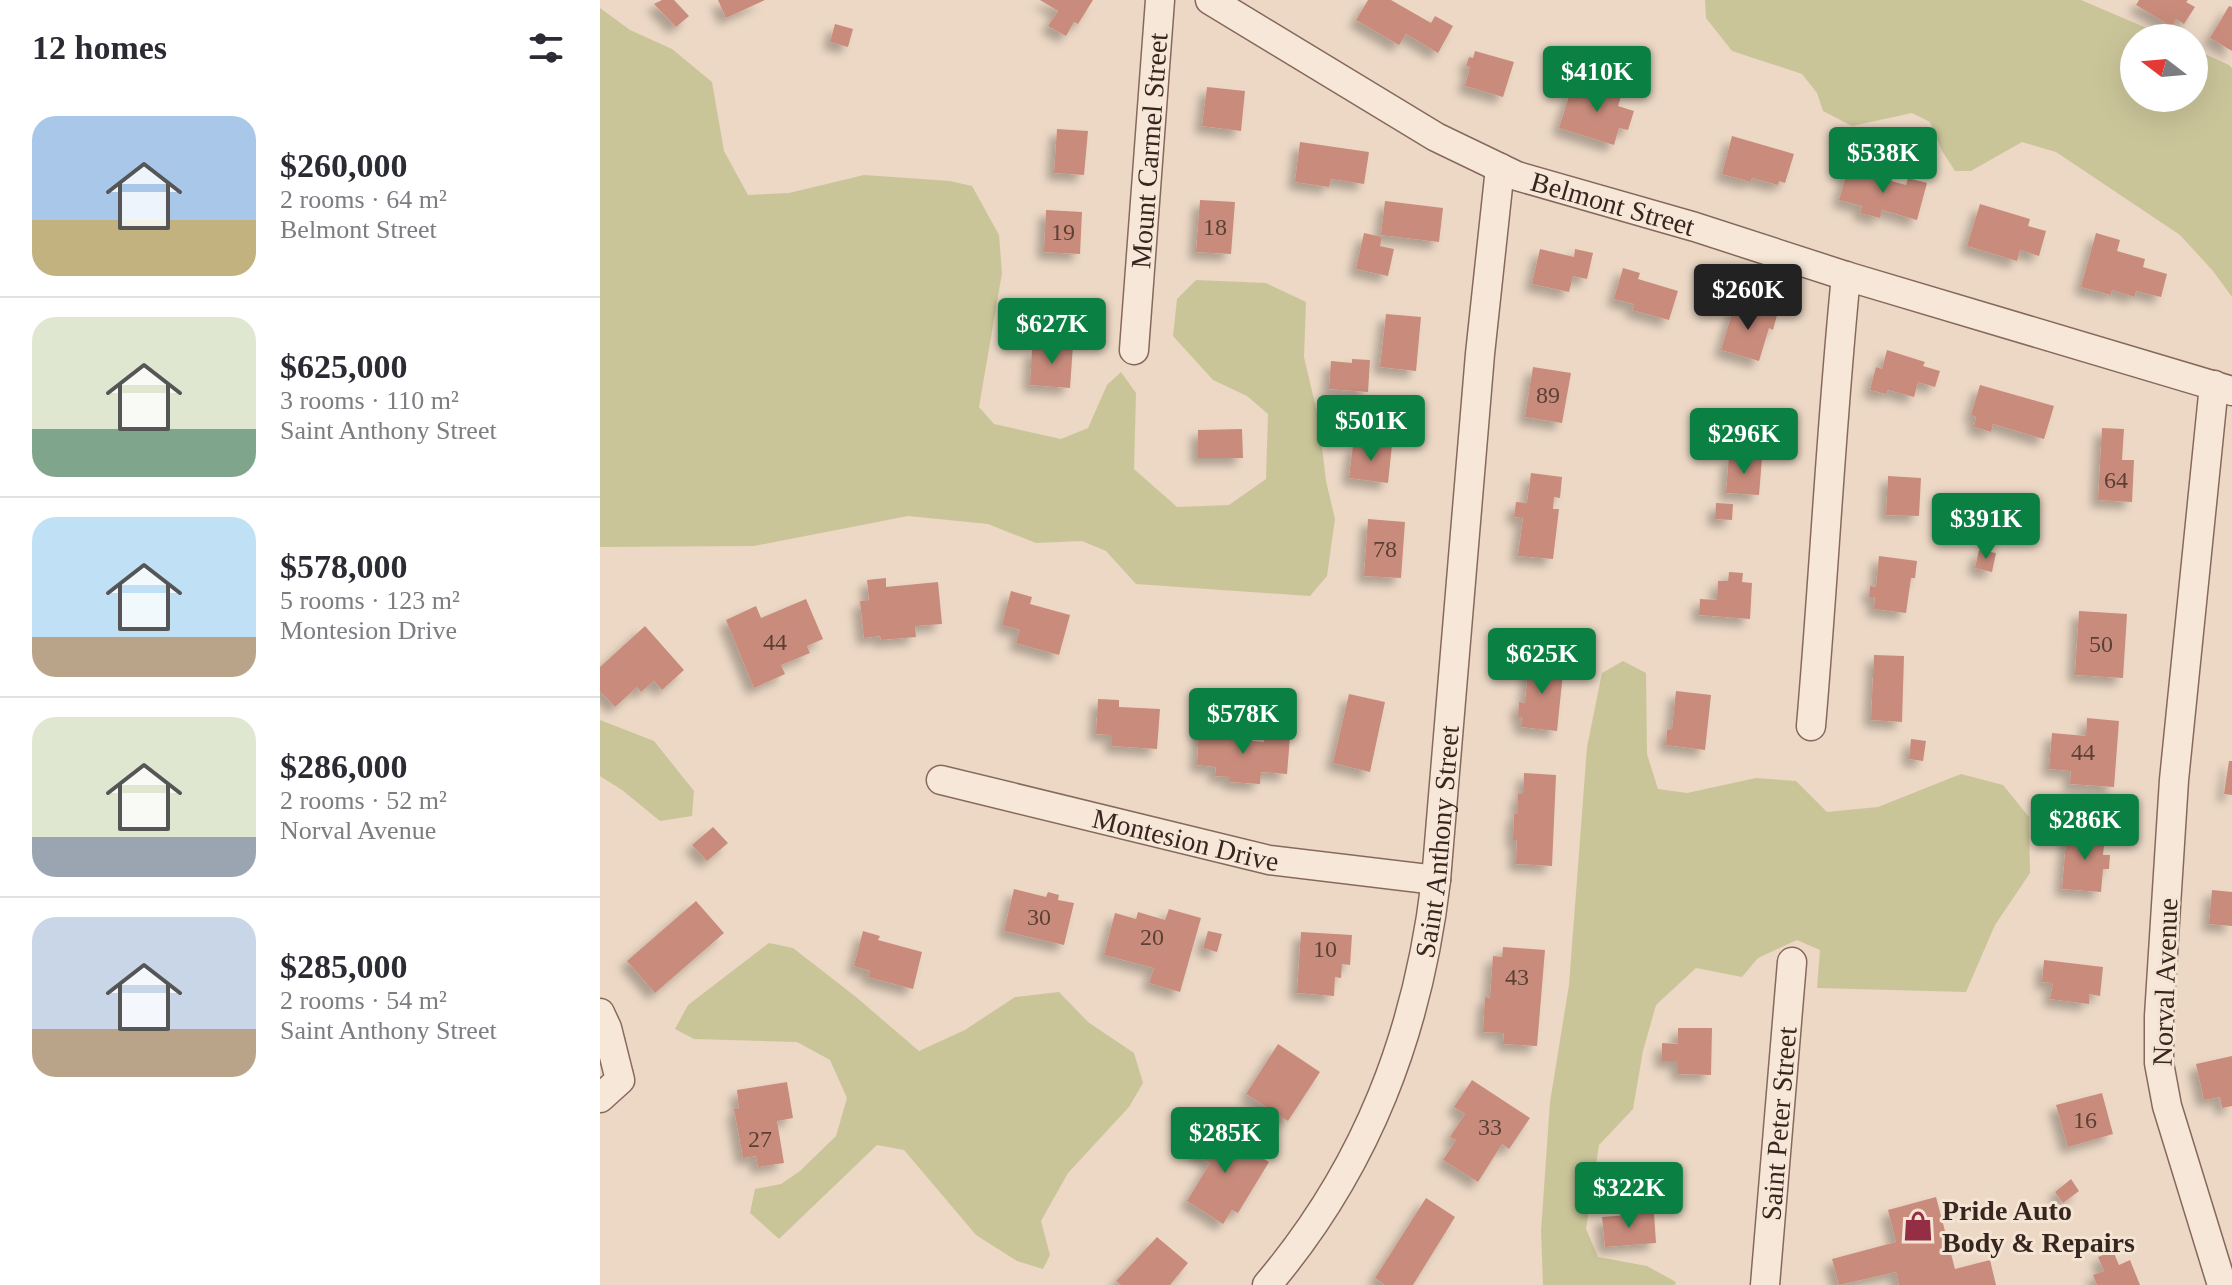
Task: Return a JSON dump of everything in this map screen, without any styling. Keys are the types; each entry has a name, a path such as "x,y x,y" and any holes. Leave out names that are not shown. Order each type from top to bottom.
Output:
{"street":[{"name":"Mount Carmel Street","path":"1134,350 1160,0"},
{"name":"Belmont Street","path":"1210,0 1436,137 1517,176 2223,388"},
{"name":"Saint Anthony Street","path":"1267,1285 1333,1196 1368,1132 1396,1065 1417,996 1436,880 1479,369 1500,168"},
{"path":"1811,726 1825,567 1833,402 1846,276"},
{"name":"Norval Avenue","path":"2222,1285 2167,1106 2159,1063 2159,1016 2174,780 2223,388"},
{"name":"Montesion Drive","path":"941,780 1269,860 1436,880"},
{"name":"Saint Peter Street","path":"1765,1285 1792,962"},
{"path":"600,1013 607,1028 610,1089"}],"shaded area":[{"path":"1705,0 2081,0 2137,24 2120,24 2120,112 2208,112 2208,55 2229,65 2232,68 2232,297 2180,235 2056,152 2022,142 1971,171 1955,171 1942,151 1930,122 1912,113 1852,126 1823,111 1817,93 1802,74 1732,51 1706,18"},
{"path":"600,8 630,30 672,49 712,82 724,151 748,195 789,193 864,175 950,181 972,186 999,235 1002,273 979,407 994,424 1061,439 1088,428 1107,385 1121,372 1136,393 1134,469 1177,507 1229,505 1266,479 1268,414 1247,396 1213,380 1173,336 1177,299 1196,280 1266,283 1306,302 1304,357 1319,421 1326,481 1335,519 1327,576 1310,596 1136,584 1106,551 1082,541 1036,543 988,524 908,516 754,546 600,547"},
{"path":"1623,661 1646,673 1647,754 1658,789 1687,793 1756,778 1796,781 1827,812 1878,807 1961,774 2003,785 2029,817 2030,873 1995,925 1966,992 1817,988 1820,950 1797,940 1758,958 1742,977 1696,968 1656,1005 1643,1051 1633,1109 1599,1145 1586,1229 1598,1257 1647,1266 1676,1282 1675,1285 1543,1285 1541,1231 1550,1102 1569,985 1587,747 1602,673"},
{"path":"600,720 654,741 694,791 692,816 660,821 600,776"},
{"path":"769,943 793,948 919,1051 965,1030 1015,997 1059,992 1088,1022 1134,1053 1143,1083 1129,1107 1068,1173 1041,1221 1050,1255 1043,1269 1017,1261 976,1235 904,1150 877,1145 779,1239 750,1213 755,1189 781,1184 800,1171 836,1136 847,1098 830,1060 797,1042 694,1039 675,1029 688,1005"}],"building":[{"path":"674,0 689,16 676,27 654,4"},
{"path":"718,0 765,0 726,18"},
{"path":"1040,0 1093,0 1078,24 1074,22 1066,36 1048,26 1058,11"},
{"path":"1368,0 1391,0 1431,23 1435,16 1453,26 1438,53 1406,34 1399,45 1356,20"},
{"path":"2139,0 2188,0 2186,2 2195,7 2184,24 2176,19 2174,24 2167,24 2136,5"},
{"path":"2229,6 2232,7 2232,51 2210,38"},
{"path":"835,24 853,29 848,47 830,42"},
{"path":"1475,51 1514,62 1503,97 1465,86 1470,67 1466,66"},
{"path":"1599,81 1623,89 1618,106 1634,111 1628,130 1619,128 1614,145 1559,128 1571,90 1594,97"},
{"path":"1207,87 1245,91 1241,131 1202,126"},
{"path":"1057,129 1088,131 1084,175 1054,173"},
{"path":"1732,136 1794,154 1785,183 1779,181 1778,185 1752,178 1751,182 1722,174"},
{"path":"1300,142 1369,152 1364,184 1331,179 1329,187 1295,182"},
{"path":"1848,169 1906,185 1908,178 1927,183 1917,220 1882,210 1880,218 1860,213 1862,206 1839,200"},
{"path":"1200,200 1235,202 1231,254 1196,252"},
{"path":"1385,201 1443,208 1439,242 1381,235"},
{"path":"1980,204 2030,219 2028,226 2046,231 2039,256 2020,250 2017,261 1967,246"},
{"path":"1046,210 1082,212 1080,254 1044,252"},
{"path":"1364,233 1382,237 1380,246 1394,249 1388,276 1356,269"},
{"path":"2096,233 2120,240 2117,251 2145,259 2143,267 2167,274 2161,297 2136,291 2135,297 2112,290 2111,295 2081,287"},
{"path":"1540,249 1574,257 1575,249 1593,253 1587,279 1573,276 1569,292 1532,284"},
{"path":"1623,268 1640,273 1638,279 1678,291 1669,320 1632,310 1634,304 1614,299"},
{"path":"1735,303 1777,315 1773,330 1769,328 1759,361 1721,350"},
{"path":"1386,314 1421,317 1416,371 1380,367"},
{"path":"1050,343 1073,345 1070,388 1030,385 1032,349 1049,350"},
{"path":"1887,350 1925,362 1923,366 1940,371 1935,387 1918,382 1914,397 1888,390 1886,394 1870,390 1876,367 1882,369"},
{"path":"1352,359 1370,360 1368,392 1329,389 1331,361 1352,363"},
{"path":"1533,367 1571,373 1562,423 1525,417"},
{"path":"1980,385 2054,406 2044,439 1993,424 1991,432 1974,427 1976,417 1971,415"},
{"path":"2102,428 2124,429 2122,460 2134,460 2132,502 2098,500"},
{"path":"1242,429 1243,458 1198,458 1198,430"},
{"path":"1358,441 1365,442 1365,447 1377,449 1377,444 1392,445 1388,483 1349,478 1353,445 1357,446"},
{"path":"1729,456 1762,458 1759,495 1726,493"},
{"path":"1531,473 1562,477 1560,498 1554,497 1553,509 1559,509 1553,559 1518,556 1523,518 1514,517 1516,502 1527,503"},
{"path":"1888,476 1921,478 1919,516 1886,515"},
{"path":"1716,503 1733,504 1732,520 1715,519"},
{"path":"1368,519 1405,522 1401,578 1364,576"},
{"path":"1979,550 1996,553 1992,572 1975,568"},
{"path":"1879,556 1917,561 1906,613 1874,609 1875,597 1869,597 1870,586 1876,587"},
{"path":"1729,572 1743,573 1742,582 1752,583 1750,619 1699,615 1700,599 1717,600 1718,581 1728,581"},
{"path":"886,578 886,587 938,582 942,624 915,626 916,637 864,638 860,601 869,600 867,580"},
{"path":"1011,591 1032,597 1030,604 1070,615 1059,655 1016,643 1020,630 1002,625"},
{"path":"806,599 823,639 807,646 810,653 781,665 785,674 754,688 726,620 756,606 761,618"},
{"path":"2079,611 2127,614 2123,678 2075,675"},
{"path":"645,626 684,670 662,690 654,681 641,692 637,687 615,707 600,691 600,667"},
{"path":"1874,655 1904,656 1902,722 1871,720"},
{"path":"1529,660 1564,663 1557,731 1521,727 1519,702 1525,703"},
{"path":"1676,691 1711,695 1705,750 1666,745 1667,730 1672,730"},
{"path":"1349,694 1385,702 1370,772 1333,763"},
{"path":"1098,699 1119,700 1119,707 1160,709 1157,749 1112,746 1112,735 1096,734"},
{"path":"2087,718 2119,721 2114,787 2070,784 2071,771 2049,769 2052,733 2086,736"},
{"path":"1199,728 1219,729 1218,738 1264,742 1264,735 1290,737 1287,774 1261,772 1260,784 1230,782 1230,777 1215,776 1216,767 1197,765"},
{"path":"1911,739 1926,741 1923,761 1909,759"},
{"path":"2229,761 2232,761 2232,795 2224,794"},
{"path":"1524,773 1556,775 1552,866 1516,864 1514,814 1518,814 1518,794 1523,794"},
{"path":"713,827 728,843 707,861 692,845"},
{"path":"2067,831 2105,835 2103,855 2110,855 2109,869 2103,869 2101,892 2062,889"},
{"path":"1014,889 1046,897 1048,892 1059,895 1058,900 1074,903 1064,945 1004,931"},
{"path":"2212,890 2232,892 2232,926 2209,924"},
{"path":"696,901 724,933 655,993 627,961"},
{"path":"1169,909 1201,918 1180,992 1149,983 1154,968 1104,955 1115,913 1136,919 1138,912 1165,920"},
{"path":"863,931 880,936 878,940 922,952 913,989 868,977 870,971 854,966"},
{"path":"1208,931 1222,934 1217,952 1203,948"},
{"path":"1301,932 1352,935 1350,965 1342,964 1341,978 1335,977 1334,996 1297,993"},
{"path":"1503,947 1545,950 1537,1046 1503,1044 1504,1033 1483,1032 1485,997 1490,998 1493,956 1502,957"},
{"path":"2044,960 2103,967 2100,996 2089,994 2089,1004 2050,999 2053,983 2042,982"},
{"path":"1678,1028 1712,1028 1711,1075 1678,1074 1678,1061 1662,1061 1662,1043 1678,1044"},
{"path":"1278,1044 1320,1072 1288,1121 1246,1094"},
{"path":"2232,1056 2232,1106 2222,1108 2220,1097 2204,1100 2196,1064"},
{"path":"1472,1080 1530,1118 1509,1149 1502,1144 1478,1182 1443,1160 1456,1140 1450,1137 1465,1114 1454,1107"},
{"path":"787,1082 793,1118 777,1121 784,1163 758,1167 756,1156 743,1158 734,1109 739,1109 737,1090"},
{"path":"2102,1093 2113,1134 2068,1147 2056,1105"},
{"path":"1210,1126 1269,1162 1238,1213 1232,1210 1223,1224 1187,1201 1210,1163 1193,1153"},
{"path":"2071,1179 2079,1191 2063,1203 2055,1192"},
{"name":"Pride Auto Body & Repairs","path":"1936,1197 1955,1269 1990,1260 1996,1285 1899,1285 1896,1272 1839,1285 1832,1259 1896,1242 1888,1210"},
{"path":"1426,1198 1455,1217 1413,1285 1385,1285 1375,1278"},
{"path":"1654,1213 1656,1243 1605,1247 1602,1217"},
{"path":"1157,1237 1188,1263 1170,1285 1121,1285 1116,1281"},
{"path":"2113,1251 2119,1265 2130,1260 2140,1285 2097,1285 2093,1275 2104,1271 2098,1257"}],"place":[{"name":"Pride Auto Body & Repairs","path":"1918,1226"}]}
